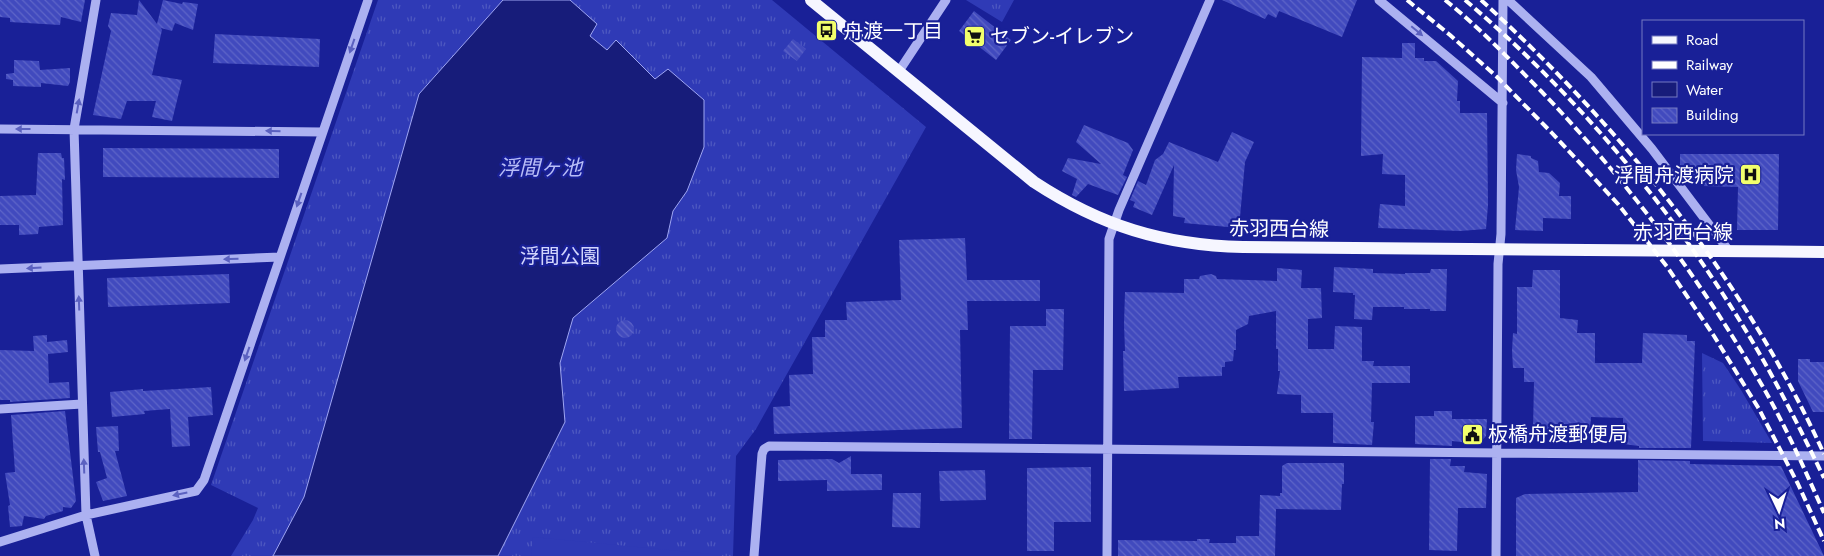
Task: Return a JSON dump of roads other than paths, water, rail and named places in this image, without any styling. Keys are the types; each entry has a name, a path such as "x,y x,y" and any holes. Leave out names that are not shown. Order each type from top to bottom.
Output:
{"main road":[{"name":"赤羽西台線","path":"811,0 1034,182 1072,205 1113,223 1160,238 1215,247 1824,252"}],"street":[{"path":"95,556 86,515 74,129 96,0"},
{"path":"0,542 86,515 196,491 204,480 368,0"},
{"path":"899,71 946,0"},
{"path":"1107,556 1109,239 1113,223 1210,0"},
{"path":"1379,0 1503,103"},
{"path":"1496,556 1503,0"},
{"path":"1508,0 1591,77 1652,149 1729,251"},
{"path":"0,128 322,132"},
{"path":"0,270 280,257"},
{"path":"0,409 82,404"},
{"path":"754,556 762,454 764,449 769,446 1824,456"}],"water":[{"name":"浮間ヶ池","path":"503,0 570,0 597,24 590,36 607,50 616,40 655,79 668,69 704,100 704,147 687,191 673,211 667,238 573,318 560,363 565,422 498,556 273,556 304,497 419,94"}],"railway":[{"path":"1407,0 1497,77 1551,132 1618,204 1668,268 1714,336 1759,409 1798,484 1824,541"},
{"path":"1445,0 1494,44 1573,125 1661,232 1714,308 1763,387 1787,433 1824,513"},
{"path":"1465,0 1505,35 1580,110 1649,191 1681,233 1740,321 1784,398 1824,478"},
{"path":"1481,0 1583,100 1631,154 1676,210 1718,268 1757,328 1792,390 1824,454"}],"place":[{"name":"舟渡一丁目","path":"827,31"},
{"name":"セブン-イレブン","path":"974,36"},
{"name":"浮間舟渡病院","path":"1750,175"},
{"name":"板橋舟渡郵便局","path":"1472,434"}],"park label":[{"name":"浮間公園","path":"560,256"}]}
